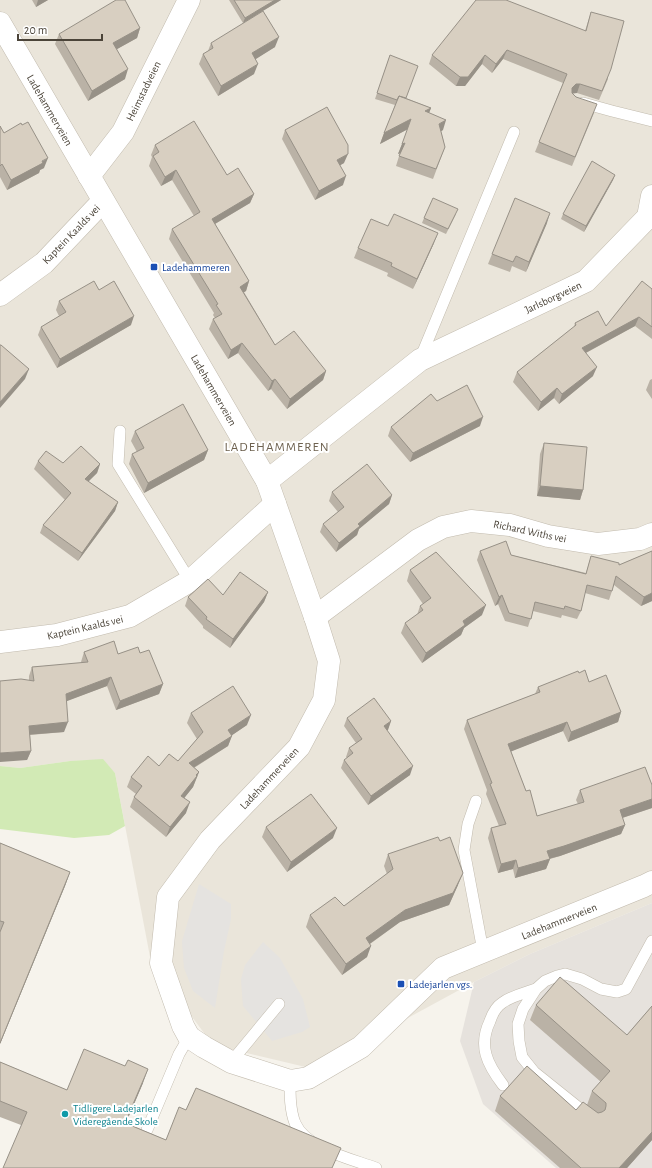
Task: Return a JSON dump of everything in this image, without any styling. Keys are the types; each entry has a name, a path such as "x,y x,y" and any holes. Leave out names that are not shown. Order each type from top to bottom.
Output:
{"street":[{"name":"Heimstadveien","path":"89,176 123,132 188,0"},
{"name":"Ladehammerveien","path":"0,24 267,481 329,661 324,700 299,746 210,840 168,897 161,963 183,1026 189,1037 231,1062 290,1081 308,1078 361,1047 443,968 652,882"},
{"name":"Jarlsborgveien","path":"267,481 420,360 586,281 650,218 652,196"},
{"name":"Kaptein Kaalds vei","path":"0,295 44,263 103,201"},
{"name":"Kaptein Kaalds vei","path":"0,642 57,635 130,616 190,581 275,504"},
{"name":"Richard Withs vei","path":"315,617 418,540 443,526 471,521 502,524 548,536 598,544 640,539 652,534"}],"lane":[{"path":"575,100 652,121"},
{"name":"Jarlsborgveien","path":"420,360 514,132"},
{"path":"120,431 118,464 190,581"},
{"path":"476,801 468,824 464,850 484,951"},
{"path":"594,1120 534,1072 522,1056 518,1024 523,1009 536,989 545,981 565,974 582,979 601,990 617,992 626,989 652,941"},
{"path":"503,1085 488,1064 484,1048 485,1030 492,1015 501,1003 536,989"},
{"path":"231,1062 279,1004"},
{"path":"148,1130 179,1054 189,1037"},
{"path":"290,1081 290,1104 296,1124 307,1139 336,1154 376,1168"}],"shaded area":[{"path":"0,0 652,0 652,903 530,954 474,982 314,1069 213,1045 151,962 115,773 103,760 70,761 20,768 0,766"},
{"path":"199,884 231,904 231,919 224,951 215,1008 193,991 184,968 182,941"},
{"path":"652,903 652,1168 556,1168 483,1104 460,1041 474,982 530,954"},
{"path":"263,942 280,958 303,999 310,1027 302,1032 272,1041 243,1006 241,979 245,965"}],"green space":[{"path":"103,759 115,773 125,826 109,835 74,838 0,829 0,766 20,768 70,761"}],"building":[{"path":"116,0 125,0 140,28 113,43 128,69 92,91 59,34"},
{"path":"234,0 275,0 245,18"},
{"path":"476,0 506,0 586,31 591,12 624,21 611,69 602,91 580,84 576,84 572,88 572,93 576,97 597,104 575,157 539,142 567,74 507,50 496,64 485,55 468,77 460,77 432,55"},
{"path":"263,11 279,37 252,53 258,64 221,86 203,54 213,48 211,43"},
{"path":"390,55 418,66 406,98 399,96 397,100 377,93"},
{"path":"399,96 431,108 425,111 446,120 439,124 445,147 436,169 399,156 405,143 402,144 411,119 384,133"},
{"path":"327,107 348,145 348,154 337,160 346,176 319,191 285,130"},
{"path":"194,121 227,175 238,168 254,194 212,219 249,281 240,287 275,345 294,331 326,371 290,399 275,379 272,381 242,343 231,350 213,319 222,314 216,305 218,304 172,229 200,212 176,170 165,177 153,156 159,152 155,145"},
{"path":"28,122 48,158 42,161 43,163 11,180 2,164 0,166 0,126 4,133 21,123 22,125"},
{"path":"592,161 615,175 586,226 563,214"},
{"path":"433,198 458,209 448,229 424,218"},
{"path":"515,198 550,213 529,262 516,256 513,262 492,254"},
{"path":"394,214 438,233 417,279 391,266 392,263 358,248 371,219 388,226"},
{"path":"94,281 99,290 114,281 134,316 60,359 41,327 66,312 59,301"},
{"path":"642,281 652,289 652,327 639,317 582,348 597,367 562,394 557,388 541,402 517,372 576,325 575,323 598,311 606,326"},
{"path":"0,345 29,369 0,402"},
{"path":"467,385 483,417 413,453 391,427 431,394 437,401"},
{"path":"183,404 208,450 148,483 132,454 144,448 135,431"},
{"path":"544,443 587,447 583,490 540,486"},
{"path":"81,446 100,464 85,479 118,502 82,553 43,525 71,493 38,461 46,451 63,463"},
{"path":"367,464 392,495 358,524 360,526 339,543 323,524 344,507 332,492"},
{"path":"506,541 511,555 586,574 591,556 619,563 619,565 652,551 652,593 644,597 616,576 612,591 587,585 581,611 565,606 564,609 535,602 531,619 509,613 502,595 499,597 480,551"},
{"path":"436,552 486,605 463,621 465,625 426,653 405,623 423,610 420,606 431,598 410,570"},
{"path":"240,572 268,592 233,639 206,619 207,617 188,597 208,579 223,595"},
{"path":"114,641 118,654 138,647 140,653 149,650 163,684 120,701 111,677 66,694 68,722 29,726 31,751 0,753 0,681 21,679 34,681 32,667 88,662 84,652"},
{"path":"585,670 589,682 606,675 621,712 571,732 567,722 508,744 526,791 530,790 537,816 584,802 580,790 645,767 652,785 652,799 620,810 625,825 547,851 550,859 518,868 516,860 501,864 491,828 506,824 490,784 492,783 467,720 540,692 538,687 578,671 579,673"},
{"path":"233,686 251,715 228,730 232,736 189,763 199,772 181,796 190,802 170,827 134,797 142,786 131,777 148,756 159,766 169,754 178,761 203,732 191,713"},
{"path":"374,698 391,721 384,726 413,766 371,796 344,760 353,753 349,748 362,739 347,718"},
{"path":"311,794 337,828 291,862 266,827"},
{"path":"438,837 440,841 450,837 463,873 453,893 405,910 366,938 371,946 346,964 310,915 335,897 344,906 393,869 388,854"},
{"path":"0,843 70,872 0,1043 0,932 4,922 0,921"},
{"path":"560,977 627,1035 652,1006 652,1132 619,1168 581,1168 500,1096 527,1066 576,1110 583,1102 598,1113 605,1110 606,1103 592,1091 610,1071 536,1005"},
{"name":"Tidligere Ladejarlen Videregående Skole","path":"84,1049 125,1066 128,1060 148,1069 125,1123 166,1140 179,1107 186,1110 196,1088 341,1148 332,1168 3,1168 27,1112 0,1101 0,1062 67,1090"}],"place":[{"name":"Ladehammeren","path":"154,267"},
{"name":"Ladejarlen vgs.","path":"401,984"},
{"name":"Tidligere Ladejarlen Videregående Skole","path":"65,1114"}],"district":[{"name":"LADEHAMMEREN","path":"277,446"}]}
